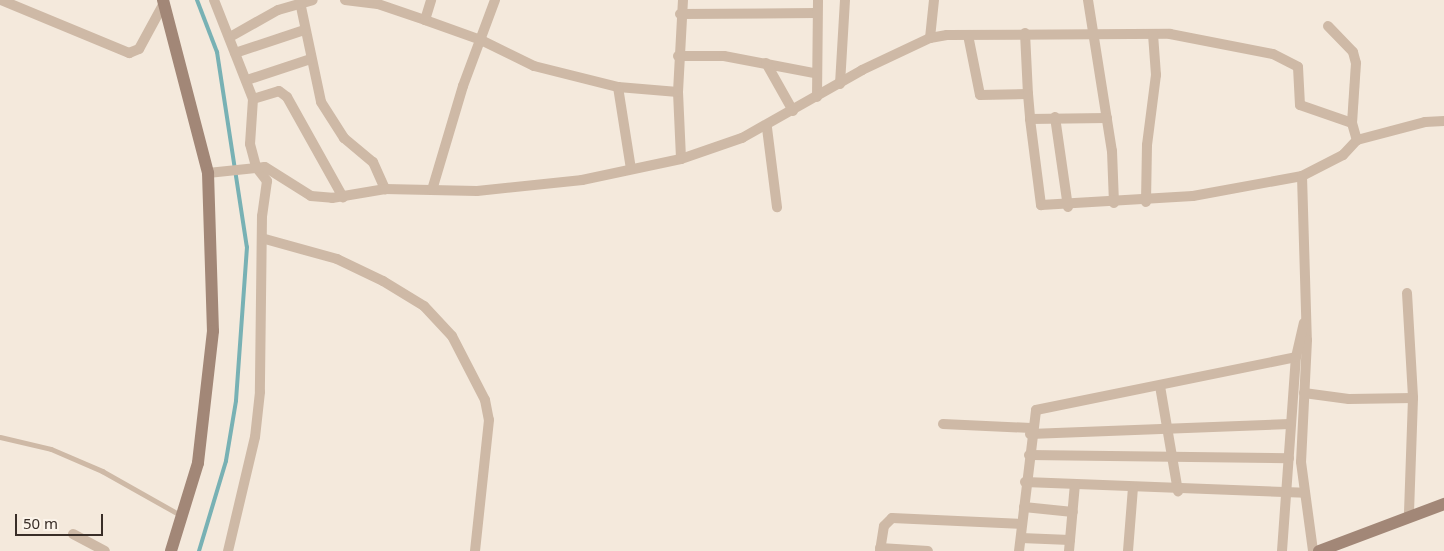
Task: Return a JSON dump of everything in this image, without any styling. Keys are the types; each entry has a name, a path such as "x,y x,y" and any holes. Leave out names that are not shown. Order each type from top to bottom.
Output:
{"street":[{"path":"1,0 129,53 139,49 164,2"},
{"path":"214,0 253,98 250,144 252,167 267,181 262,207 265,239 262,369 255,437 228,551"},
{"path":"230,37 300,2 313,0"},
{"path":"345,0 379,2 481,40 534,66 618,88 678,92"},
{"path":"424,20 431,0"},
{"path":"432,190 495,0"},
{"path":"680,159 678,56 682,0"},
{"path":"817,97 814,73 818,0"},
{"path":"840,84 844,0"},
{"path":"930,38 934,0"},
{"path":"1088,0 1090,36 1107,118 1114,203"},
{"path":"164,2 212,172 211,369 198,464 171,551"},
{"path":"300,2 304,30 321,102 332,123 353,148 373,162 385,189"},
{"path":"680,14 816,13"},
{"path":"1328,26 1353,52 1356,63 1352,123 1357,140"},
{"path":"235,53 304,30"},
{"path":"212,172 252,167 272,171 311,196 343,197 385,189 432,190 534,186 631,169 680,159 767,128 840,84 930,38 968,35 1026,33 1090,36 1153,34 1184,36 1292,60 1300,71 1300,105 1352,123"},
{"path":"1026,33 1028,94 1038,202 1068,207 1146,202 1302,176 1343,155 1357,140 1425,122 1444,121"},
{"path":"1146,202 1147,145 1156,75 1153,34"},
{"path":"968,35 980,95 1028,94"},
{"path":"678,56 766,63 814,73"},
{"path":"247,80 311,59"},
{"path":"766,63 793,111"},
{"path":"618,88 631,169"},
{"path":"253,98 278,91 287,97 343,197"},
{"path":"1030,119 1055,117 1107,118"},
{"path":"1055,117 1068,207"},
{"path":"767,128 777,207"},
{"path":"1302,176 1304,393 1301,462 1314,551"},
{"path":"265,239 337,259 383,280 424,306 452,336 485,400 489,420 475,551"},
{"path":"1406,292 1413,398 1409,514"},
{"path":"1282,551 1284,494 1296,357 1304,322"},
{"path":"1019,551 1030,431 1033,413 1040,408 1160,386 1296,357"},
{"path":"1160,386 1175,458 1178,491"},
{"path":"1304,393 1349,399 1413,398"},
{"path":"943,424 1030,431 1290,424"},
{"path":"1029,455 1288,458"},
{"path":"1025,482 1178,491 1305,494"},
{"path":"1021,538 1070,546 1076,484"},
{"path":"1128,551 1133,488"},
{"path":"1319,551 1409,514 1444,504"},
{"path":"1024,507 1073,512"},
{"path":"928,551 880,550 884,526 892,518 1022,524"},
{"path":"73,534 105,551"}],"lane":[{"path":"0,437 50,449 94,467 182,516"}],"waterway":[{"path":"197,0 217,52 247,247 236,401 226,461 199,551"}]}
